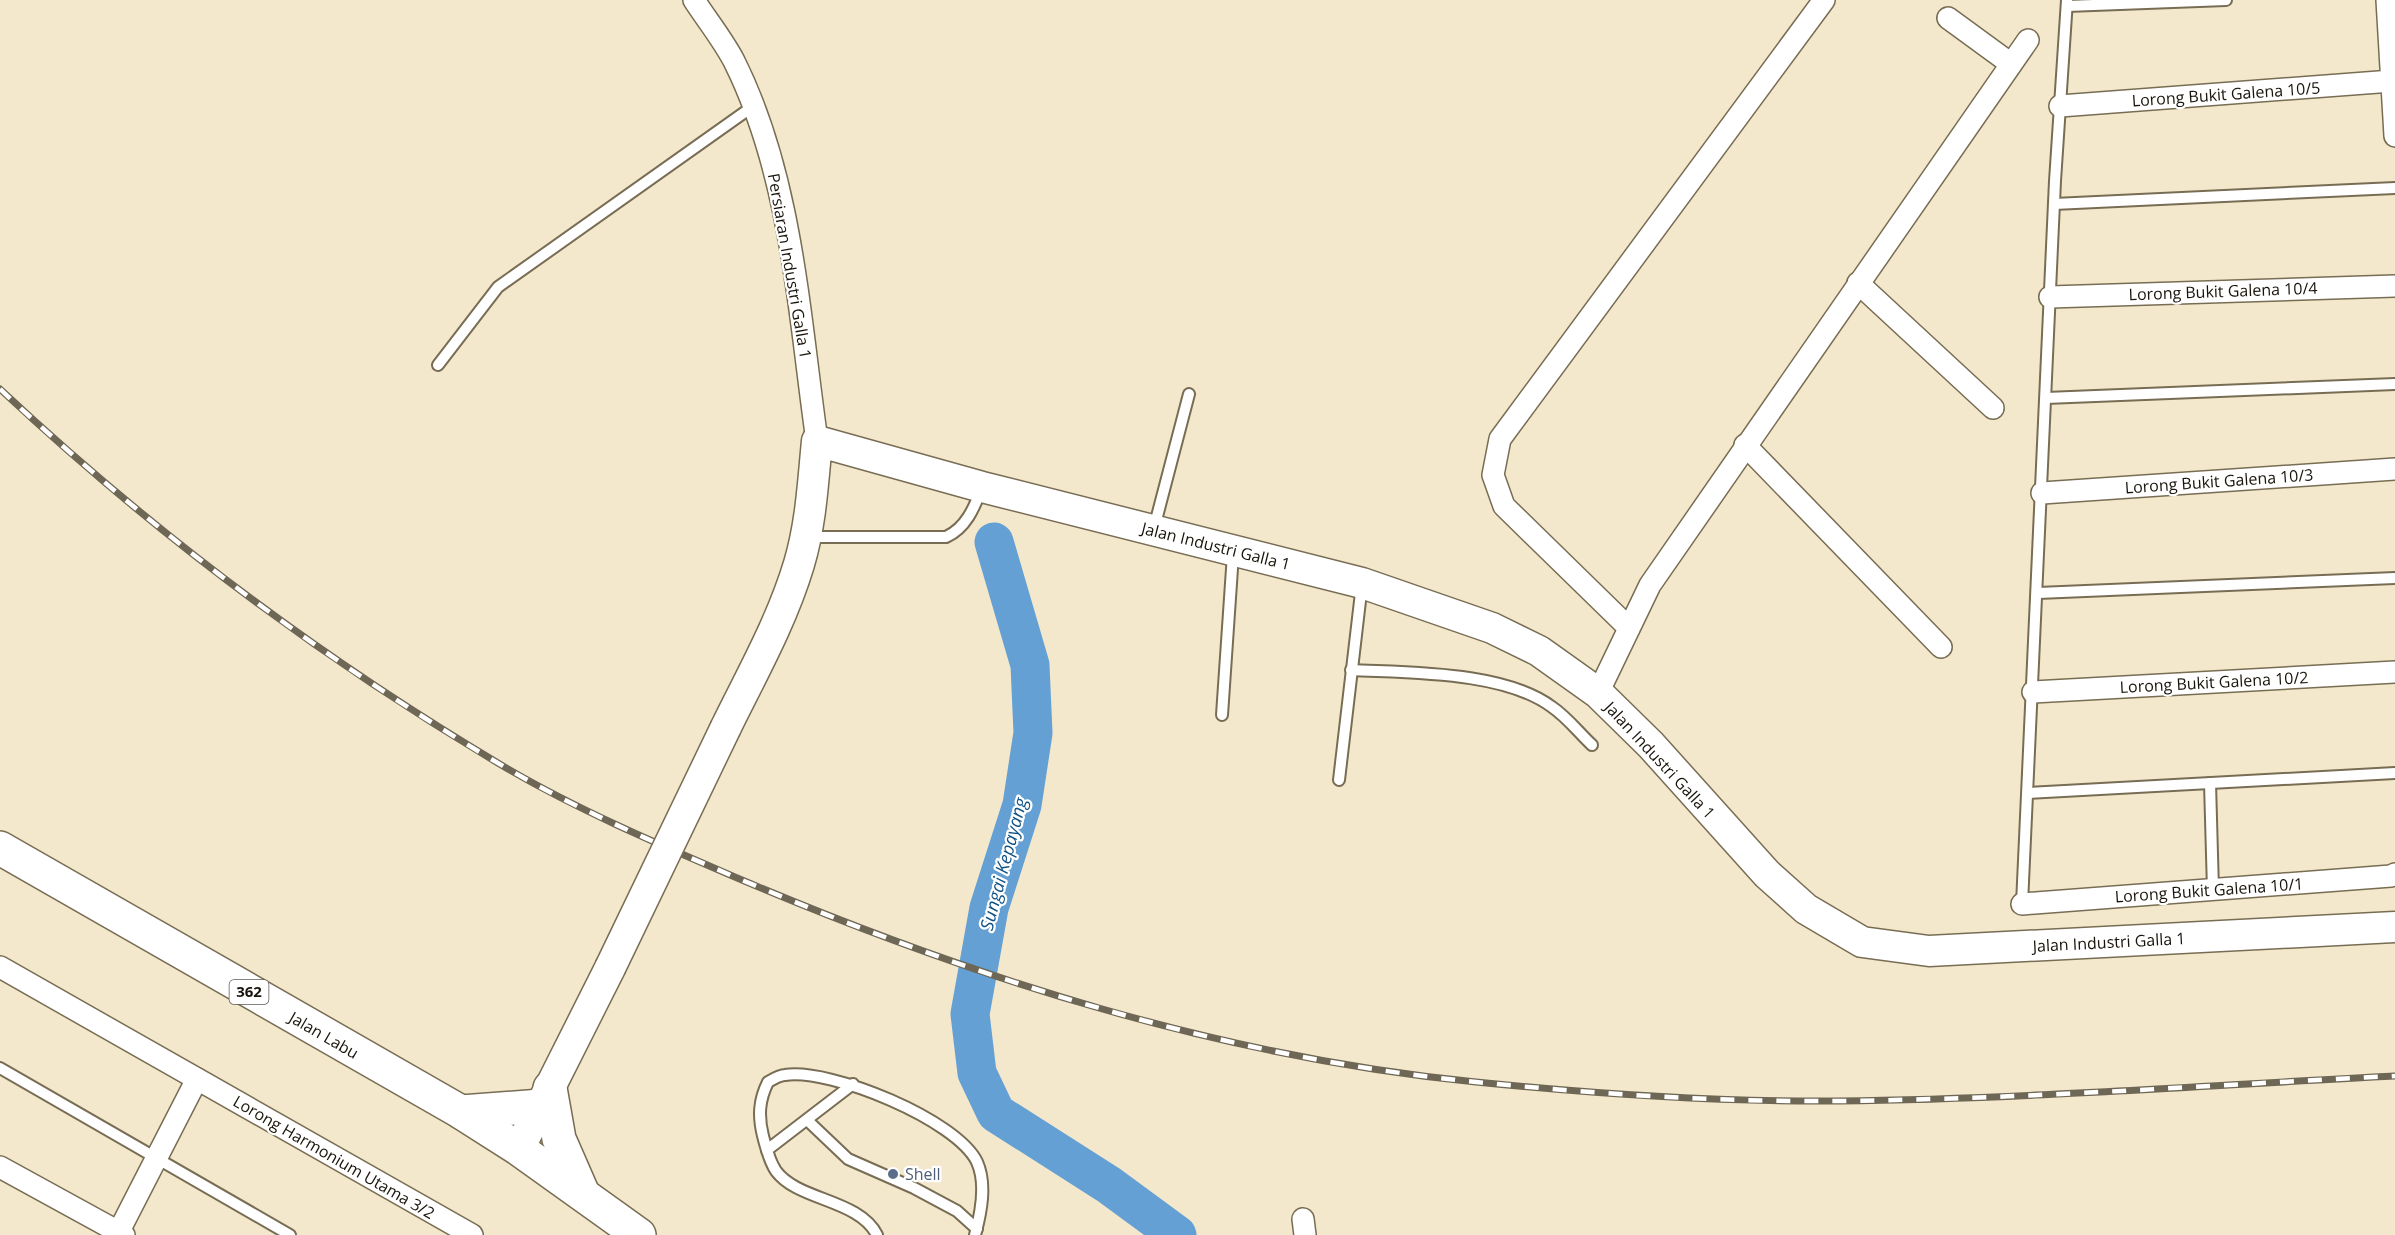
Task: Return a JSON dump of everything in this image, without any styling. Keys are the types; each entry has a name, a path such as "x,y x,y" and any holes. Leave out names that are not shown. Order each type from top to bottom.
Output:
{"main road":[{"name":"Jalan Industri Galla 1","path":"818,441 982,487 1362,583 1492,628 1539,651 1598,693 1651,746 1767,874 1806,909 1862,942 1929,951 2395,927"},
{"path":"519,1149 610,968 782,612 805,537 818,441"},
{"name":"Jalan Labu","path":"0,849 460,1112 519,1149 639,1235"},
{"path":"0,865 38,869"},
{"path":"460,1112 545,1097"},
{"path":"545,1097 559,1139 585,1196"}],"street":[{"name":"Persiaran Industri Galla 1","path":"694,0 734,61 769,151 785,222 818,441"},
{"path":"1629,628 1504,506 1493,475 1500,439 1824,0"},
{"path":"2387,0 2395,136"},
{"path":"1948,18 2011,64"},
{"path":"1598,693 1650,585 2028,40"},
{"name":"Lorong Bukit Galena 10/5","path":"2060,106 2392,81"},
{"path":"1858,284 1993,408"},
{"name":"Lorong Bukit Galena 10/4","path":"2050,297 2395,286"},
{"path":"1745,445 1941,647"},
{"name":"Lorong Bukit Galena 10/3","path":"2042,493 2395,469"},
{"name":"Lorong Bukit Galena 10/2","path":"2033,692 2395,672"},
{"name":"Lorong Bukit Galena 10/1","path":"2022,904 2395,874"},
{"name":"Lorong Harmonium Utama 3/2","path":"0,967 472,1235"},
{"path":"0,1167 120,1234 197,1079"}],"lane":[{"path":"2022,904 2054,204 2067,3 2226,0"},
{"path":"438,365 498,287 752,107"},
{"path":"2054,204 2395,188"},
{"path":"2046,398 2395,384"},
{"path":"1154,530 1189,394"},
{"path":"805,537 946,537 959,531 975,507 982,487"},
{"path":"1222,715 1234,549"},
{"path":"2038,593 2395,578"},
{"path":"1339,780 1362,583"},
{"path":"1351,670 1429,674 1506,684 1552,706 1592,745"},
{"path":"2028,793 2395,773"},
{"path":"2210,783 2213,890"},
{"path":"0,1068 290,1235"},
{"path":"878,1235 863,1218 792,1184 776,1171 767,1150 760,1122 761,1097 768,1082 785,1074 854,1084 928,1118 957,1140 977,1161 982,1181 976,1232"},
{"path":"767,1150 854,1084"},
{"path":"807,1119 848,1159 914,1188 957,1211 976,1232"}],"waterway":[{"name":"Sungai Kepayang","path":"994,542 1030,665 1033,733 1022,805 989,908 970,1014 977,1073 996,1113 1109,1185 1177,1235"}],"railway":[{"path":"0,389 119,494 244,593 373,684 440,728 536,785 623,828 830,916 1010,981 1102,1009 1287,1054 1381,1070 1476,1082 1612,1094 1793,1101 1908,1100 2047,1095 2395,1076"}],"place":[{"name":"Shell","path":"893,1174"}]}
